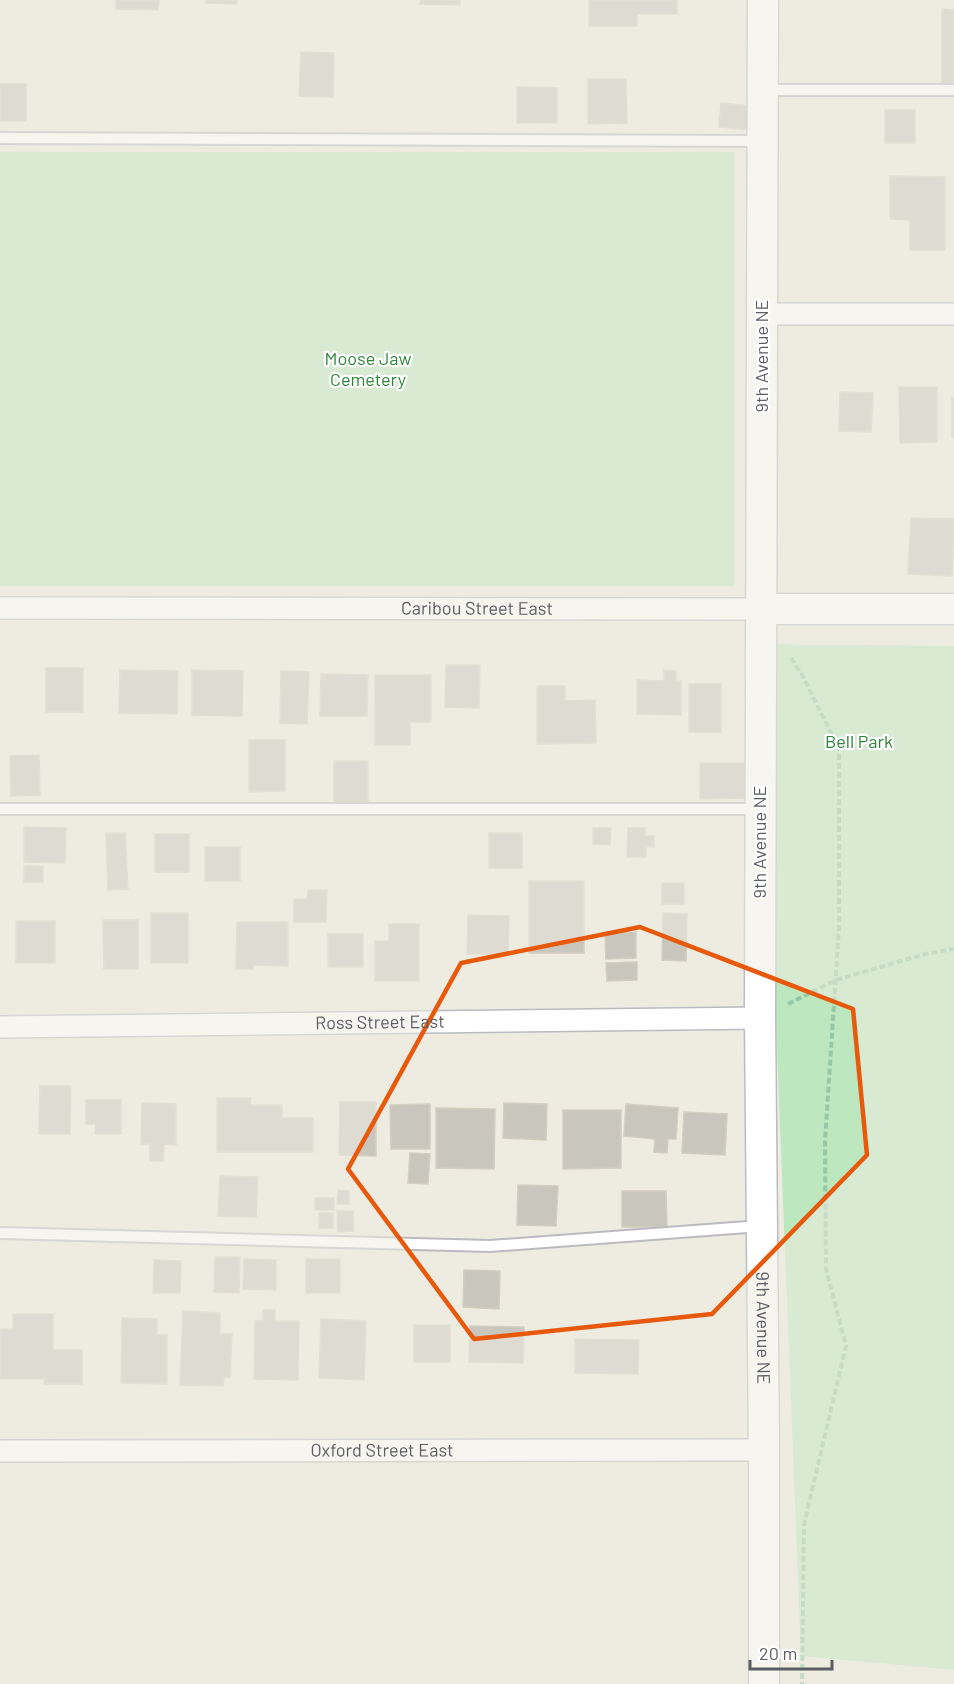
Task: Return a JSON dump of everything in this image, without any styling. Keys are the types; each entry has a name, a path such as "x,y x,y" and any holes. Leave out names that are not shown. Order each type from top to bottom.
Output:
{"street":[{"name":"9th Avenue NE","path":"763,0 760,1018 764,1684"},
{"path":"762,314 954,314"},
{"name":"Caribou Street East","path":"0,608 954,609"},
{"name":"Ross Street East","path":"0,1027 760,1018"},
{"name":"Oxford Street East","path":"0,1451 764,1450"}],"lane":[{"path":"763,90 954,90"},
{"path":"0,138 763,141"},
{"path":"0,809 748,809 760,803"},
{"path":"0,1233 490,1246 762,1226"}],"path":[{"path":"789,654 839,749 839,927 825,1141 826,1269 846,1346 804,1524 802,1684"},
{"path":"760,1018 836,980 925,954 954,949"}],"highlighted area":[{"path":"640,927 853,1009 867,1155 712,1314 474,1339 348,1169 461,963"}],"green space":[{"name":"Moose Jaw Cemetery","path":"0,152 735,152 735,586 0,586"},
{"name":"Bell Park","path":"761,644 954,646 954,1670 801,1656"}],"building":[{"path":"116,0 159,0 158,10 116,9"},
{"path":"206,0 237,0 237,4 206,3"},
{"path":"421,0 460,0 460,5 420,4"},
{"path":"589,0 677,0 677,14 637,14 637,26 589,26"},
{"path":"942,9 954,10 954,84 942,84"},
{"path":"301,52 334,53 333,97 299,96"},
{"path":"588,79 626,79 627,123 588,124"},
{"path":"0,84 26,84 26,121 0,121"},
{"path":"517,87 557,88 557,123 517,123"},
{"path":"721,103 750,106 748,130 719,127"},
{"path":"885,110 915,110 915,143 885,143"},
{"path":"890,176 945,177 945,250 910,250 910,220 890,219"},
{"path":"899,387 937,387 937,442 900,443"},
{"path":"840,392 873,393 871,432 839,431"},
{"path":"952,398 954,398 954,437 952,437"},
{"path":"911,518 954,519 952,576 908,574"},
{"path":"446,665 480,665 479,708 445,707"},
{"path":"46,668 83,668 83,712 46,712"},
{"path":"120,670 178,671 177,714 119,713"},
{"path":"192,670 243,671 242,716 192,715"},
{"path":"664,670 676,671 676,681 681,681 681,715 637,714 637,680 664,681"},
{"path":"281,671 309,672 307,724 280,723"},
{"path":"321,674 368,675 367,716 320,716"},
{"path":"375,675 431,675 431,722 410,722 410,745 375,745"},
{"path":"689,684 721,684 721,732 689,732"},
{"path":"537,686 565,686 565,701 595,700 596,743 537,744"},
{"path":"249,740 285,740 285,791 249,792"},
{"path":"39,755 40,795 11,796 10,756"},
{"path":"334,761 368,761 368,808 334,808"},
{"path":"700,763 745,763 745,798 700,799"},
{"path":"24,827 66,828 65,863 24,862"},
{"path":"593,828 611,828 610,845 593,844"},
{"path":"628,828 645,828 645,836 654,836 654,847 646,847 646,857 627,857"},
{"path":"106,833 125,833 128,889 108,890"},
{"path":"489,833 522,833 522,868 489,868"},
{"path":"155,834 189,834 189,872 155,872"},
{"path":"205,847 240,847 240,881 205,881"},
{"path":"24,866 43,866 43,882 24,882"},
{"path":"529,881 584,881 584,953 529,953"},
{"path":"662,883 684,883 684,904 662,904"},
{"path":"308,890 327,890 326,922 294,922 294,899 307,899"},
{"path":"151,913 188,913 188,963 151,963"},
{"path":"663,913 687,914 686,961 662,960"},
{"path":"468,915 509,916 508,954 467,954"},
{"path":"103,920 138,920 138,969 104,969"},
{"path":"16,921 55,921 55,963 16,963"},
{"path":"237,922 288,922 288,966 254,965 253,969 236,969"},
{"path":"389,924 419,924 419,981 375,981 375,941 389,941"},
{"path":"636,932 636,958 606,959 605,933"},
{"path":"328,934 363,934 363,967 328,967"},
{"path":"637,962 637,980 607,981 606,963"},
{"path":"40,1086 71,1086 70,1134 39,1134"},
{"path":"217,1098 251,1098 250,1105 282,1105 282,1118 313,1118 313,1152 217,1152"},
{"path":"86,1100 121,1100 121,1134 95,1134 96,1124 86,1124"},
{"path":"340,1102 376,1102 376,1156 339,1155"},
{"path":"142,1103 176,1104 176,1145 164,1144 163,1161 150,1161 150,1144 141,1144"},
{"path":"504,1103 547,1104 546,1140 503,1138"},
{"path":"430,1104 430,1149 391,1149 390,1105"},
{"path":"626,1104 678,1108 676,1139 668,1139 667,1153 654,1152 655,1139 624,1136"},
{"path":"436,1108 495,1109 494,1169 436,1168"},
{"path":"563,1110 621,1110 621,1168 563,1169"},
{"path":"684,1112 727,1114 725,1155 682,1153"},
{"path":"410,1153 430,1154 428,1184 408,1183"},
{"path":"220,1176 258,1177 256,1217 218,1216"},
{"path":"518,1185 558,1186 556,1226 517,1225"},
{"path":"338,1190 349,1191 349,1204 337,1204"},
{"path":"622,1191 666,1191 667,1227 622,1227"},
{"path":"315,1198 334,1198 334,1210 315,1210"},
{"path":"337,1211 353,1211 354,1231 338,1232"},
{"path":"319,1213 333,1213 333,1228 319,1228"},
{"path":"215,1257 240,1257 239,1293 214,1292"},
{"path":"244,1259 276,1260 276,1290 243,1289"},
{"path":"306,1259 340,1259 340,1293 306,1293"},
{"path":"154,1260 181,1261 180,1293 153,1293"},
{"path":"464,1270 500,1271 499,1309 463,1307"},
{"path":"263,1310 275,1310 275,1321 299,1321 298,1380 254,1379 255,1321 263,1321"},
{"path":"183,1311 220,1313 220,1334 232,1334 230,1377 224,1377 223,1386 180,1385"},
{"path":"13,1314 53,1314 53,1350 82,1350 82,1384 44,1384 44,1379 0,1379 0,1329 13,1329"},
{"path":"122,1318 157,1319 157,1335 167,1335 167,1384 121,1383"},
{"path":"321,1319 366,1321 364,1380 319,1378"},
{"path":"414,1325 450,1325 450,1362 414,1362"},
{"path":"470,1326 524,1327 523,1363 469,1362"},
{"path":"575,1339 639,1340 638,1374 575,1373"}]}
